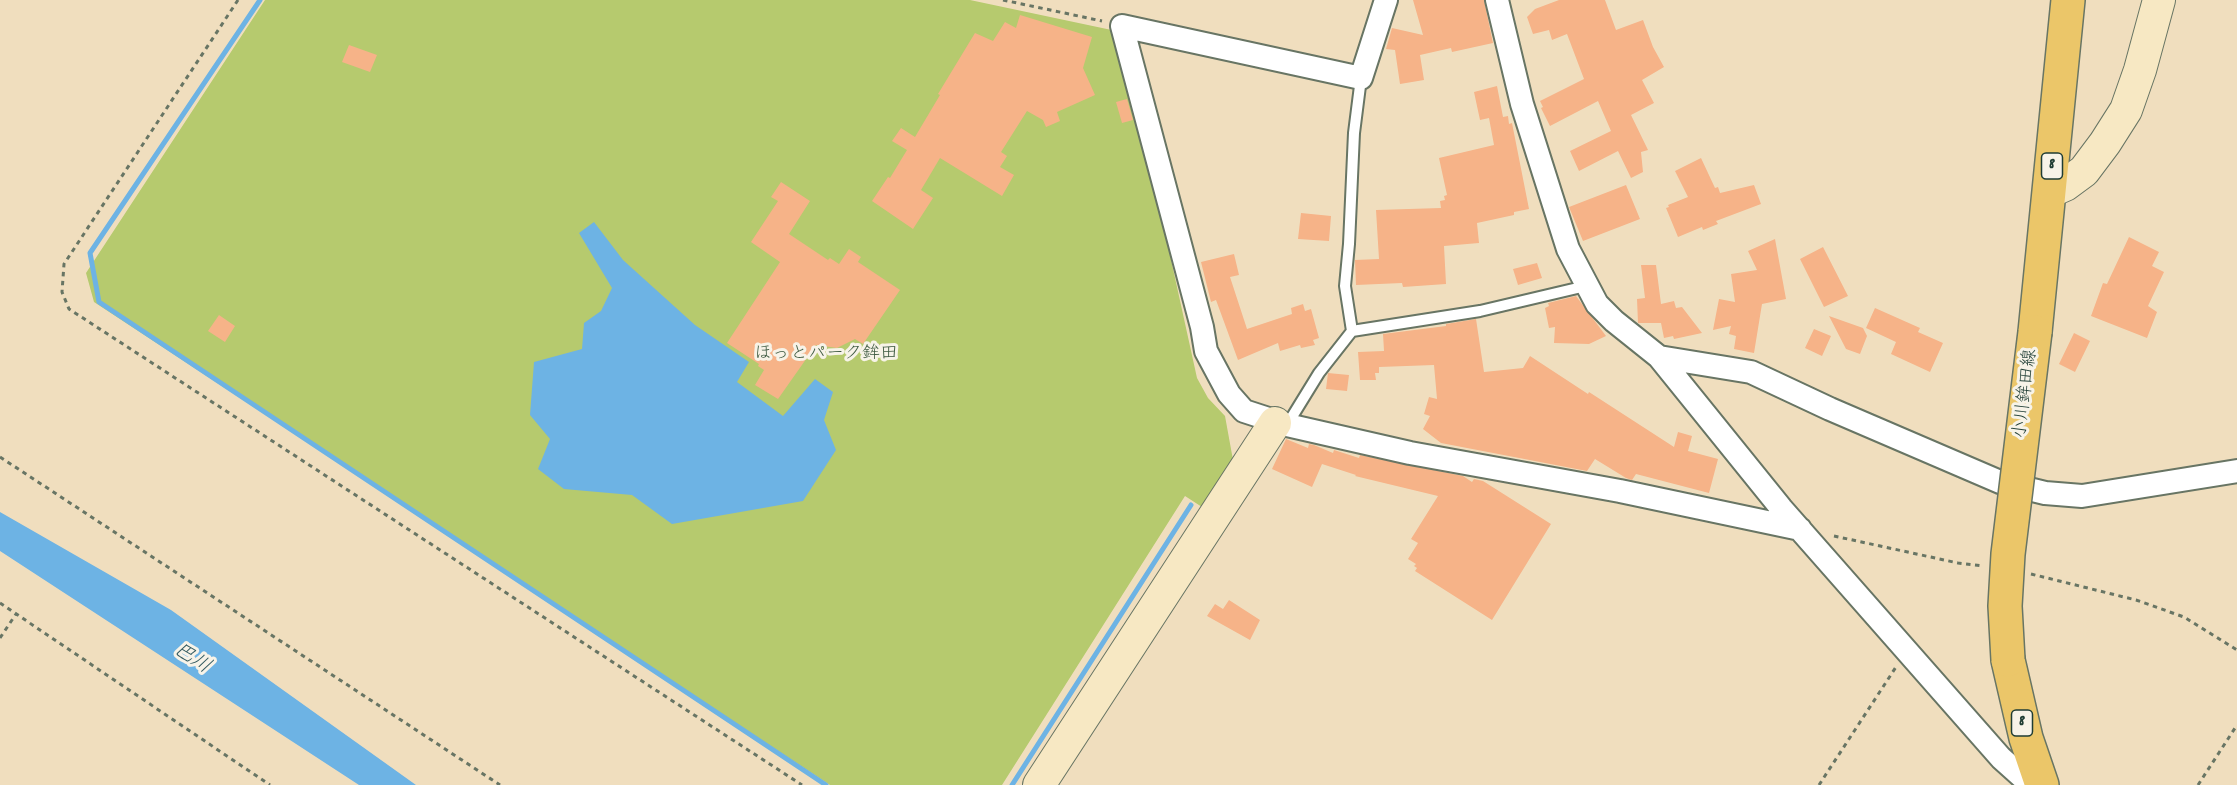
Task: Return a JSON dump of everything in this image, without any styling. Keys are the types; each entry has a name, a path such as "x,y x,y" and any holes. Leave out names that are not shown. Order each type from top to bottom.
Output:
{"main road":[{"name":"小川鉾田線","path":"2042,785 2026,738 2008,660 2005,606 2008,554 2035,332 2068,0"}],"street":[{"path":"1386,0 1361,78 1122,26 1202,327 1206,351 1229,394 1244,411 1281,424 1410,453 1620,491 1800,529"},
{"path":"1497,0 1522,104 1568,249 1586,286 1598,304 1614,321 1659,357 1800,529 2001,758 2031,785"},
{"path":"2049,192 2065,185 2084,171 2106,143 2126,110 2140,70 2159,0"},
{"path":"1659,357 1751,372 1830,409 2001,482 2044,493 2082,496 2237,471"},
{"path":"1039,785 1281,424"}],"lane":[{"path":"1352,331 1345,286 1354,133 1361,78"},
{"path":"1281,424 1352,331 1480,311 1586,286"}],"path":[{"path":"238,0 64,264 62,292 69,309 802,785"},
{"path":"1003,0 1122,26"},
{"path":"0,457 500,785"},
{"path":"0,603 270,785"},
{"path":"0,638 16,614"},
{"path":"1819,785 1906,650"},
{"path":"2198,785 2237,725"}],"green space":[{"name":"ほっとパーク鉾田","path":"265,0 970,0 1121,32 1197,378 1208,398 1225,416 1233,460 1202,507 1185,496 1002,785 830,785 94,302 86,273"}],"water":[{"path":"594,222 623,260 695,325 749,362 737,382 783,416 815,379 833,392 824,420 836,450 803,501 672,524 632,495 564,489 538,469 550,439 530,415 534,362 582,349 584,323 601,311 612,288 579,233"},
{"name":"巴川","path":"0,512 171,610 416,785 359,785 0,551"}],"building":[{"path":"1413,0 1484,0 1493,43 1452,52 1451,48 1420,55 1424,80 1400,84 1395,50 1386,49 1392,28 1423,35"},
{"path":"1559,0 1605,0 1616,30 1643,20 1653,47 1664,67 1642,80 1654,103 1631,115 1648,150 1641,152 1643,172 1631,178 1618,151 1579,171 1570,151 1611,131 1598,101 1550,126 1541,108 1543,107 1540,101 1584,79 1567,34 1552,40 1549,30 1533,34 1527,17 1535,9"},
{"path":"1020,15 1092,37 1083,68 1095,95 1057,112 1060,121 1046,127 1043,120 1027,111 1001,152 1007,156 1000,167 1014,175 1002,196 940,158 921,190 933,198 913,229 872,201 888,177 890,178 907,150 892,141 901,128 915,137 975,33 993,41 1005,22 1016,28"},
{"path":"349,45 377,55 370,72 342,62"},
{"path":"1497,86 1503,117 1508,116 1509,124 1512,123 1529,209 1514,212 1514,215 1477,223 1479,243 1444,246 1446,284 1403,287 1402,283 1356,285 1355,260 1379,259 1376,210 1441,208 1440,201 1445,200 1444,196 1447,195 1439,158 1494,145 1489,118 1480,120 1474,92"},
{"path":"1127,99 1133,120 1122,123 1116,102"},
{"path":"1701,158 1715,188 1718,187 1720,193 1754,185 1761,204 1716,221 1718,224 1703,230 1702,227 1678,237 1666,208 1688,197 1675,171"},
{"name":"ほっとパーク鉾田","path":"781,182 810,201 789,234 828,260 830,258 839,264 849,249 861,257 858,262 900,290 863,344 855,339 837,348 816,345 778,399 755,385 764,370 758,366 759,364 727,343 780,262 751,242 778,201 771,197"},
{"path":"1626,185 1640,219 1583,241 1569,207"},
{"path":"1301,213 1331,216 1329,241 1298,239"},
{"path":"2129,237 2159,252 2152,266 2164,272 2148,306 2157,312 2147,338 2091,316 2103,283 2107,284"},
{"path":"1775,239 1786,299 1762,304 1754,353 1734,349 1736,336 1729,334 1731,326 1713,330 1719,299 1735,302 1731,274 1757,270 1748,251"},
{"path":"1823,247 1848,296 1824,307 1800,259"},
{"path":"1234,254 1239,275 1230,277 1247,329 1292,314 1291,308 1303,304 1305,311 1311,309 1319,338 1313,340 1315,345 1301,348 1300,345 1280,351 1278,343 1238,360 1216,300 1211,302 1201,262"},
{"path":"1537,263 1542,278 1518,285 1513,269"},
{"path":"1641,265 1656,265 1661,304 1674,301 1676,308 1682,307 1702,333 1674,339 1673,336 1664,338 1661,323 1638,323 1637,299 1645,298"},
{"path":"1576,296 1606,336 1589,344 1554,343 1555,327 1549,328 1545,308 1549,306 1548,303"},
{"path":"1875,308 1920,328 1918,332 1943,343 1930,372 1891,354 1896,342 1866,328"},
{"path":"219,315 235,326 225,342 208,331"},
{"path":"1829,316 1863,328 1867,336 1860,354 1846,349"},
{"path":"1476,319 1484,372 1523,368 1530,356 1674,447 1678,432 1692,436 1688,451 1718,459 1709,493 1636,474 1632,480 1595,459 1587,471 1441,443 1423,429 1430,416 1424,414 1429,397 1437,399 1434,365 1379,367 1379,373 1375,373 1376,380 1360,380 1358,352 1384,351 1383,334 1446,326 1446,324"},
{"path":"1814,329 1831,336 1822,356 1805,348"},
{"path":"2074,333 2090,341 2075,372 2059,364"},
{"path":"1328,373 1349,375 1347,391 1326,389"},
{"path":"1286,439 1308,448 1309,444 1333,453 1334,450 1359,458 1360,455 1463,476 1472,482 1474,479 1483,481 1551,524 1492,620 1415,571 1416,564 1408,559 1418,543 1411,539 1438,496 1355,476 1322,464 1312,487 1272,469"},
{"path":"1229,600 1260,620 1250,640 1207,616 1215,604 1223,609"}],"waterway":[{"path":"260,0 90,253 99,302 826,785"},
{"path":"1012,785 1191,505"}]}
